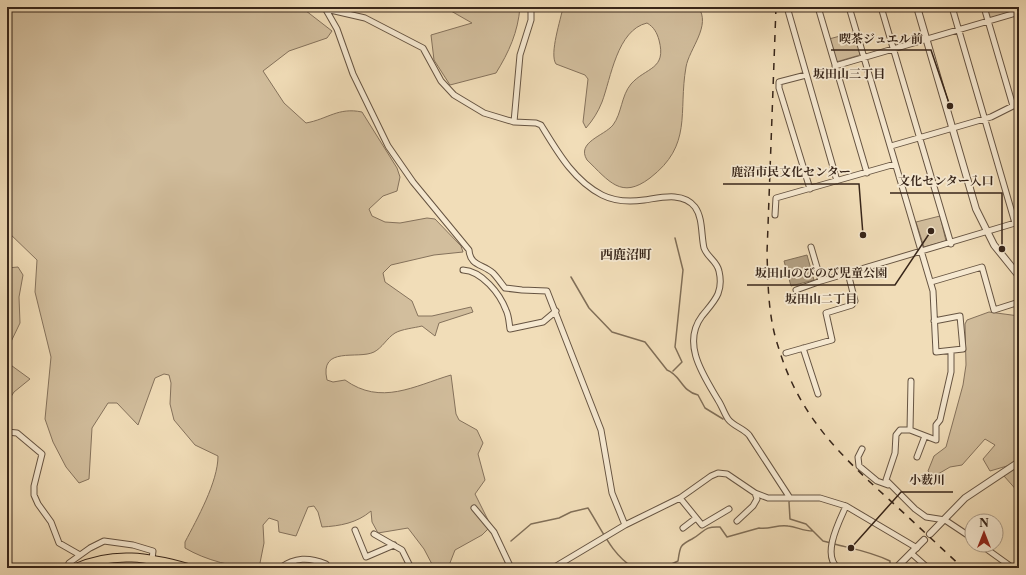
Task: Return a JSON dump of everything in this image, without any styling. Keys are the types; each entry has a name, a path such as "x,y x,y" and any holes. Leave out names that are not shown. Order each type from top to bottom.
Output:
{"main road":[{"path":"76,568 90,562 115,557 152,559 188,568"}],"street":[{"path":"514,122 520,55 531,20 531,7"},
{"path":"787,7 837,181"},
{"path":"818,7 867,172"},
{"path":"849,7 931,282 933,291 934,321 936,352 963,349 960,316 934,321"},
{"path":"881,7 951,244"},
{"path":"917,7 976,209 999,251 1019,276"},
{"path":"796,290 848,273 988,233 1013,225 1016,221 952,7"},
{"path":"984,7 1013,106"},
{"path":"325,8 365,18 423,48 435,73 454,95 484,113 514,122 536,123 541,125 568,165 586,184 602,195 616,200 627,201 670,196 685,200 696,208 705,251 718,266 720,285 714,303 701,317 696,326 694,334 694,352 702,372 728,419 744,429 790,498"},
{"path":"325,8 337,29 353,74 388,146 413,182 469,250 470,258 475,263 493,273 505,288 547,291 601,430 612,493 625,525"},
{"path":"835,66 1018,12"},
{"path":"806,75 779,82 779,88 810,189"},
{"path":"891,146 985,118 1019,103"},
{"path":"775,215 776,198 895,164"},
{"path":"811,247 822,281"},
{"path":"931,282 982,267 994,310 1019,302"},
{"path":"463,270 475,272 484,279 498,296 506,310 510,329 543,322 556,311"},
{"path":"786,353 832,340 826,313 852,305 855,300 848,273"},
{"path":"803,348 818,394"},
{"path":"951,351 951,372 940,420 936,425 936,440 910,430 900,430 896,436 891,466 886,477 887,483 926,517 945,520 964,533"},
{"path":"910,430 911,381"},
{"path":"7,432 17,433 42,454 34,486 34,494 38,504 50,522 59,543 80,556"},
{"path":"917,457 925,436"},
{"path":"862,449 858,457 859,466 877,481 891,486"},
{"path":"930,534 965,498 1019,462"},
{"path":"552,568 559,566 625,525 680,498 711,476 718,473 727,474 755,493 768,498 820,498 846,506 917,548"},
{"path":"737,521 753,506 757,499 755,493"},
{"path":"680,498 702,525 728,509"},
{"path":"838,568 835,566 832,546 834,533 846,506"},
{"path":"474,508 494,532 511,568"},
{"path":"683,528 696,518"},
{"path":"355,530 366,557 394,545"},
{"path":"374,534 402,550 411,568"},
{"path":"896,568 924,540"},
{"path":"67,568 69,563 104,541 133,545 153,551 152,559"},
{"path":"911,553 928,568"},
{"path":"992,553 1013,568"},
{"path":"280,568 294,560 302,559 316,560 326,564"}],"shaded area":[{"path":"7,7 274,7 276,10 289,7 301,7 332,31 327,38 289,51 263,71 284,103 306,123 340,112 362,112 397,168 400,177 397,191 383,196 369,209 372,216 385,222 400,223 427,218 435,219 461,246 463,252 434,255 391,265 383,273 385,282 412,301 418,316 432,316 471,307 473,312 439,323 435,336 422,326 398,332 392,335 380,348 374,352 334,358 329,362 326,369 327,380 333,382 345,380 358,388 372,392 385,393 411,388 451,375 456,414 459,420 477,430 483,443 478,454 485,480 475,494 491,526 482,535 455,550 448,568 434,568 424,549 408,528 378,533 372,522 371,511 366,515 348,523 322,527 318,512 314,506 308,507 296,536 279,532 278,521 269,518 263,525 264,543 259,568 240,567 211,560 185,548 185,542 211,489 215,477 218,456 195,445 174,420 170,404 171,383 169,375 164,374 155,378 138,425 117,403 108,403 92,428 89,479 79,483 66,467 53,442 45,419 51,357 35,292 37,260 7,231"},
{"path":"444,7 520,7 512,42 496,73 450,85 434,60 431,35 472,23"},
{"path":"563,7 698,7 702,14 701,29 686,67 681,127 678,141 673,153 664,166 640,184 623,188 609,181 587,160 585,148 592,140 613,125 625,94 631,84 658,63 661,50 657,35 653,28 647,23 637,27 629,35 622,45 612,68 600,106 586,128 583,122 588,79 585,75 556,64 554,59 556,36"},
{"path":"985,7 1012,7 1013,9 1011,12 990,18"},
{"path":"855,32 860,55 836,62 829,39"},
{"path":"940,216 946,241 924,247 916,222"},
{"path":"807,255 814,280 791,286 784,261"},
{"path":"18,267 23,275 19,297 20,323 7,350 7,268"},
{"path":"989,312 1019,316 1019,493 1004,476 1007,466 990,471 983,459 995,445 985,439 962,465 950,467 933,477 928,471 934,456 946,447 963,385 966,365 965,324 967,320"},
{"path":"7,350 8,363 30,379 14,392 7,403"}],"waterway":[{"path":"673,371 682,362 675,347 683,270 675,238"},
{"path":"571,277 589,308 612,332 645,342 667,370 672,372 684,387 692,393 698,395 705,408 723,419"},
{"path":"748,438 784,493"},
{"path":"789,502 790,519 806,524 823,541 831,543"},
{"path":"511,541 531,524 559,518 571,512 588,508 613,549 626,563 634,568"},
{"path":"663,568 678,561 681,547 710,527 720,527 727,537 759,528 781,526 813,531"},
{"path":"834,544 876,555 890,561 890,568"}],"railway":[{"path":"776,7 767,253 770,312 778,346 787,371 798,394 810,415 824,434 856,469 963,568"}],"place":[{"name":"喫茶ジュエル前","path":"950,106"},
{"name":"坂田山のびのび児童公園","path":"931,231"},
{"name":"鹿沼市民文化センター","path":"863,235"},
{"name":"文化センター入口","path":"1002,249"},
{"name":"小薮川","path":"851,548"}],"district":[{"name":"坂田山三丁目","path":"849,74"},
{"name":"西鹿沼町","path":"626,254"},
{"name":"坂田山二丁目","path":"821,299"}]}
